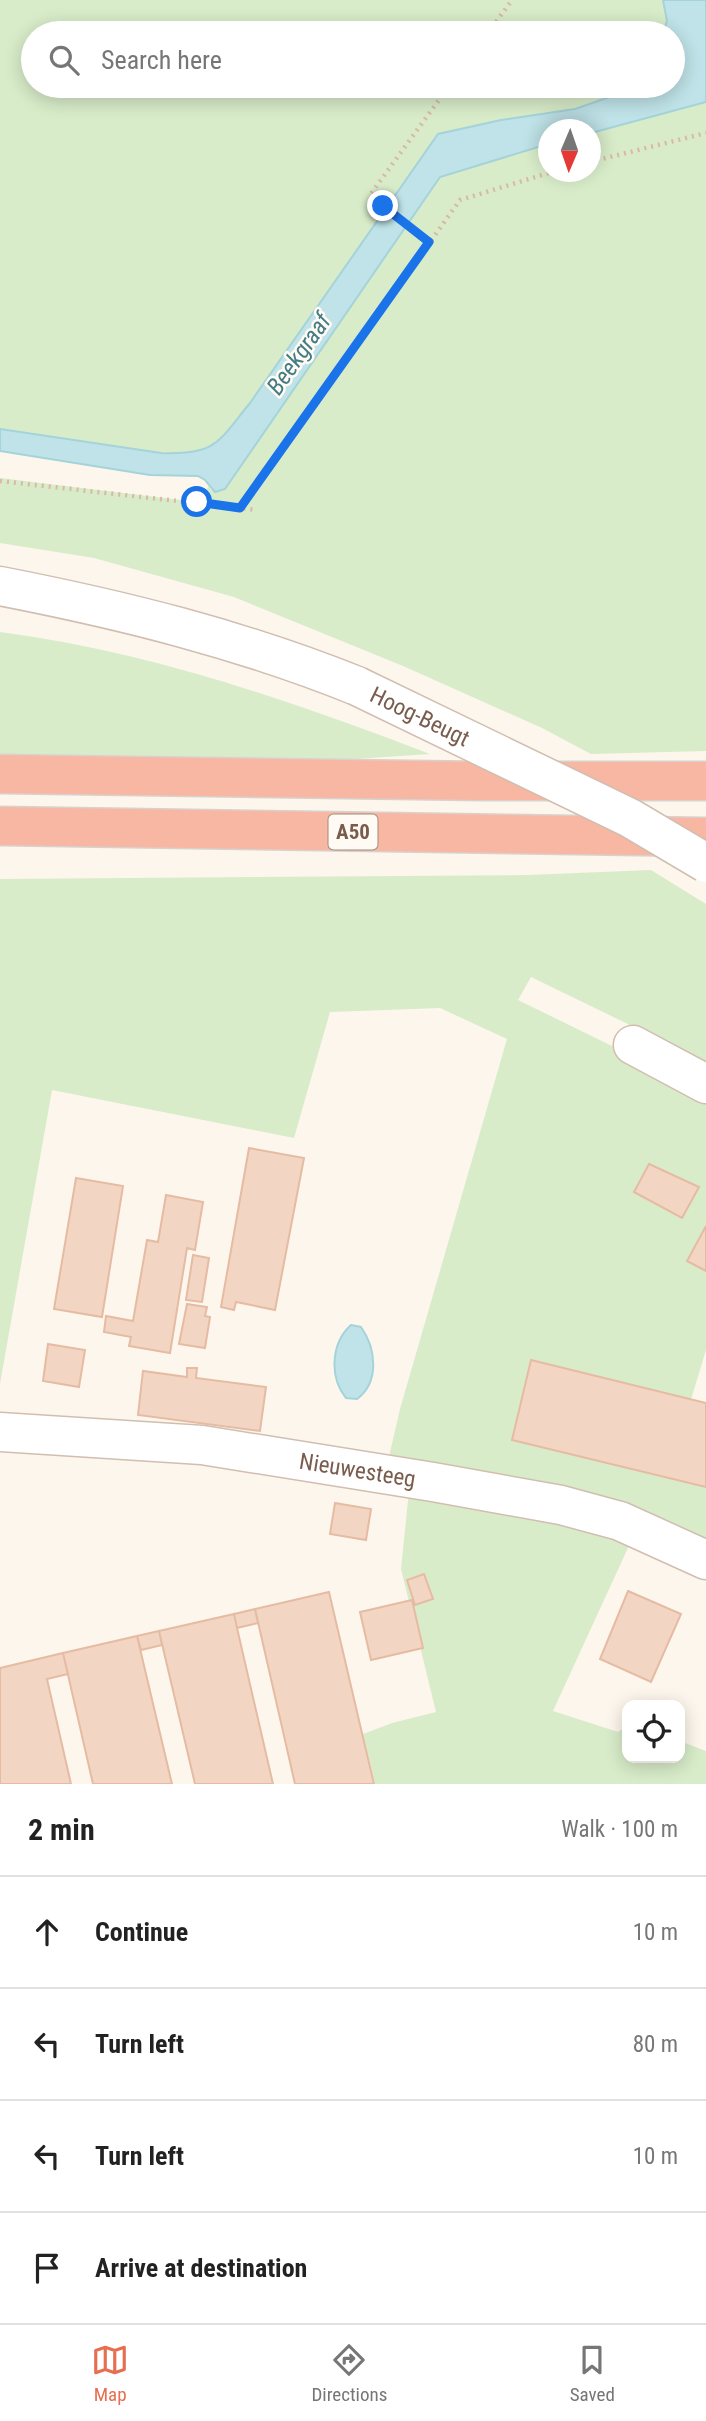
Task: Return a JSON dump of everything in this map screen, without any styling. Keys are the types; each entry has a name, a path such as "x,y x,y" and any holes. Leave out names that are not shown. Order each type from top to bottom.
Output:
{"highway":[{"path":"0,774 706,781"},
{"name":"A50","path":"0,826 706,837"}],"street":[{"name":"Hoog-Beugt","path":"0,586 118,608 283,656 357,686 630,818 706,863"},
{"path":"633,1045 706,1084"},
{"name":"Nieuwesteeg","path":"0,1432 202,1445 433,1482 561,1506 620,1521 706,1560"}],"path":[{"path":"497,21 512,0"},
{"path":"429,242 370,195 440,98"},
{"path":"601,159 706,133"},
{"path":"240,508 460,200 538,176"},
{"path":"0,481 257,510"}],"green space":[{"path":"0,0 663,0 667,21 21,21 21,98 607,98 575,109 501,120 438,135 250,403 222,437 205,449 161,453 0,429"},
{"path":"706,102 706,751 591,754 542,728 403,666 234,597 94,558 0,543 0,478 197,502 209,486 211,490 225,489 440,177 538,147 538,182 601,182 601,130"},
{"path":"0,632 110,652 218,680 325,715 430,754 356,759 0,757"},
{"path":"651,870 706,904 706,1062 531,977 518,1000 706,1092 706,1350 689,1406 706,1410 706,1543 388,1461 400,1409 507,1039 440,1008 330,1012 294,1138 52,1090 0,1384 0,879 528,875"},
{"path":"409,1491 633,1537 553,1711 618,1732 622,1729 622,1763 685,1763 685,1743 706,1751 706,1784 375,1784 363,1734 392,1723 436,1712 401,1569"}],"water":[{"name":"Beekgraaf","path":"663,0 706,0 706,102 601,130 601,119 538,119 538,147 440,177 225,489 215,492 198,476 150,475 0,451 0,429 161,453 194,452 214,444 250,403 438,134 501,120 575,109 607,98 685,98 685,21 667,21"},
{"path":"351,1325 361,1327 366,1335 373,1364 369,1384 357,1399 346,1398 335,1370 339,1341"}],"building":[{"path":"249,1148 304,1158 275,1310 236,1302 234,1310 221,1307"},
{"path":"649,1164 699,1187 682,1218 634,1192"},
{"path":"76,1178 123,1186 102,1317 54,1309"},
{"path":"166,1195 203,1202 195,1250 187,1248 170,1353 129,1346 131,1337 104,1332 106,1316 133,1321 147,1240 158,1242"},
{"path":"706,1226 706,1271 687,1261"},
{"path":"193,1255 209,1258 202,1302 186,1300"},
{"path":"187,1304 207,1307 205,1316 210,1317 205,1348 179,1344"},
{"path":"48,1344 85,1350 79,1387 43,1381"},
{"path":"531,1360 706,1403 706,1487 512,1440"},
{"path":"187,1368 197,1368 196,1378 266,1387 260,1431 138,1415 143,1371 187,1377"},
{"path":"335,1503 371,1509 366,1540 330,1534"},
{"path":"424,1574 433,1599 415,1605 407,1580"},
{"path":"628,1591 681,1614 651,1682 600,1659"},
{"path":"329,1592 374,1784 295,1784 255,1609"},
{"path":"412,1600 423,1648 371,1660 360,1612"},
{"path":"255,1609 258,1623 237,1628 234,1614"},
{"path":"234,1614 273,1784 195,1784 159,1631"},
{"path":"159,1631 162,1645 141,1650 137,1636"},
{"path":"137,1636 172,1784 93,1784 63,1653"},
{"path":"63,1653 68,1674 47,1679 71,1784 0,1784 0,1668"}],"route":[{"path":"197,502 240,508 429,242 383,206"}]}
